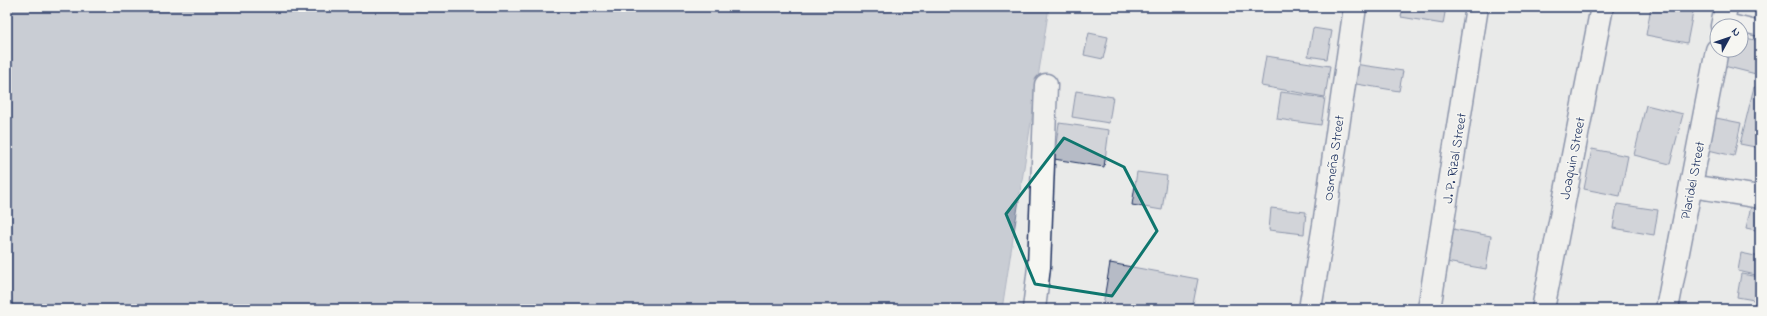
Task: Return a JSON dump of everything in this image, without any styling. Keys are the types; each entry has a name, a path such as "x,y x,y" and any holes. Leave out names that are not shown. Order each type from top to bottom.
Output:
{"street":[{"name":"Osmeña Street","path":"1310,309 1324,225 1355,7"},
{"name":"J. P. Rizal Street","path":"1429,309 1477,7"},
{"name":"Joaquin Street","path":"1543,309 1602,7"},
{"name":"Plaridel Street","path":"1667,309 1715,58"},
{"path":"1034,309 1040,267 1046,85"},
{"path":"1691,186 1760,197"}],"lane":[{"path":"1749,26 1760,29"}],"highlighted area":[{"path":"1064,138 1124,167 1157,231 1112,296 1035,284 1006,214"}],"water":[{"path":"7,7 1049,7 1002,309 7,309"}],"building":[{"path":"1403,7 1446,7 1443,24 1401,17"},
{"path":"1651,7 1694,7 1687,43 1646,35"},
{"path":"1313,28 1332,31 1327,59 1308,56"},
{"path":"1089,33 1108,37 1103,59 1084,55"},
{"path":"1749,39 1760,41 1760,75 1724,66 1726,58 1749,58"},
{"path":"1266,56 1330,66 1325,97 1261,86"},
{"path":"1354,64 1403,71 1399,91 1350,83"},
{"path":"1754,87 1760,89 1760,148 1740,144"},
{"path":"1076,91 1113,97 1109,123 1072,117"},
{"path":"1281,92 1325,98 1321,125 1277,119"},
{"path":"1646,105 1683,114 1670,164 1634,155"},
{"path":"1711,117 1741,123 1734,156 1704,149"},
{"path":"1059,123 1109,130 1104,167 1054,159"},
{"path":"1592,149 1628,156 1620,196 1584,189"},
{"path":"1137,172 1167,176 1162,210 1132,205"},
{"path":"1617,204 1658,210 1654,235 1613,228"},
{"path":"1751,206 1760,208 1760,231 1746,228"},
{"path":"1271,208 1306,212 1304,234 1269,230"},
{"path":"1452,229 1491,236 1486,269 1446,262"},
{"path":"1741,253 1760,257 1760,276 1738,271"},
{"path":"1110,263 1198,279 1192,309 1125,309 1103,305"},
{"path":"1741,274 1760,277 1760,301 1737,297"}]}
